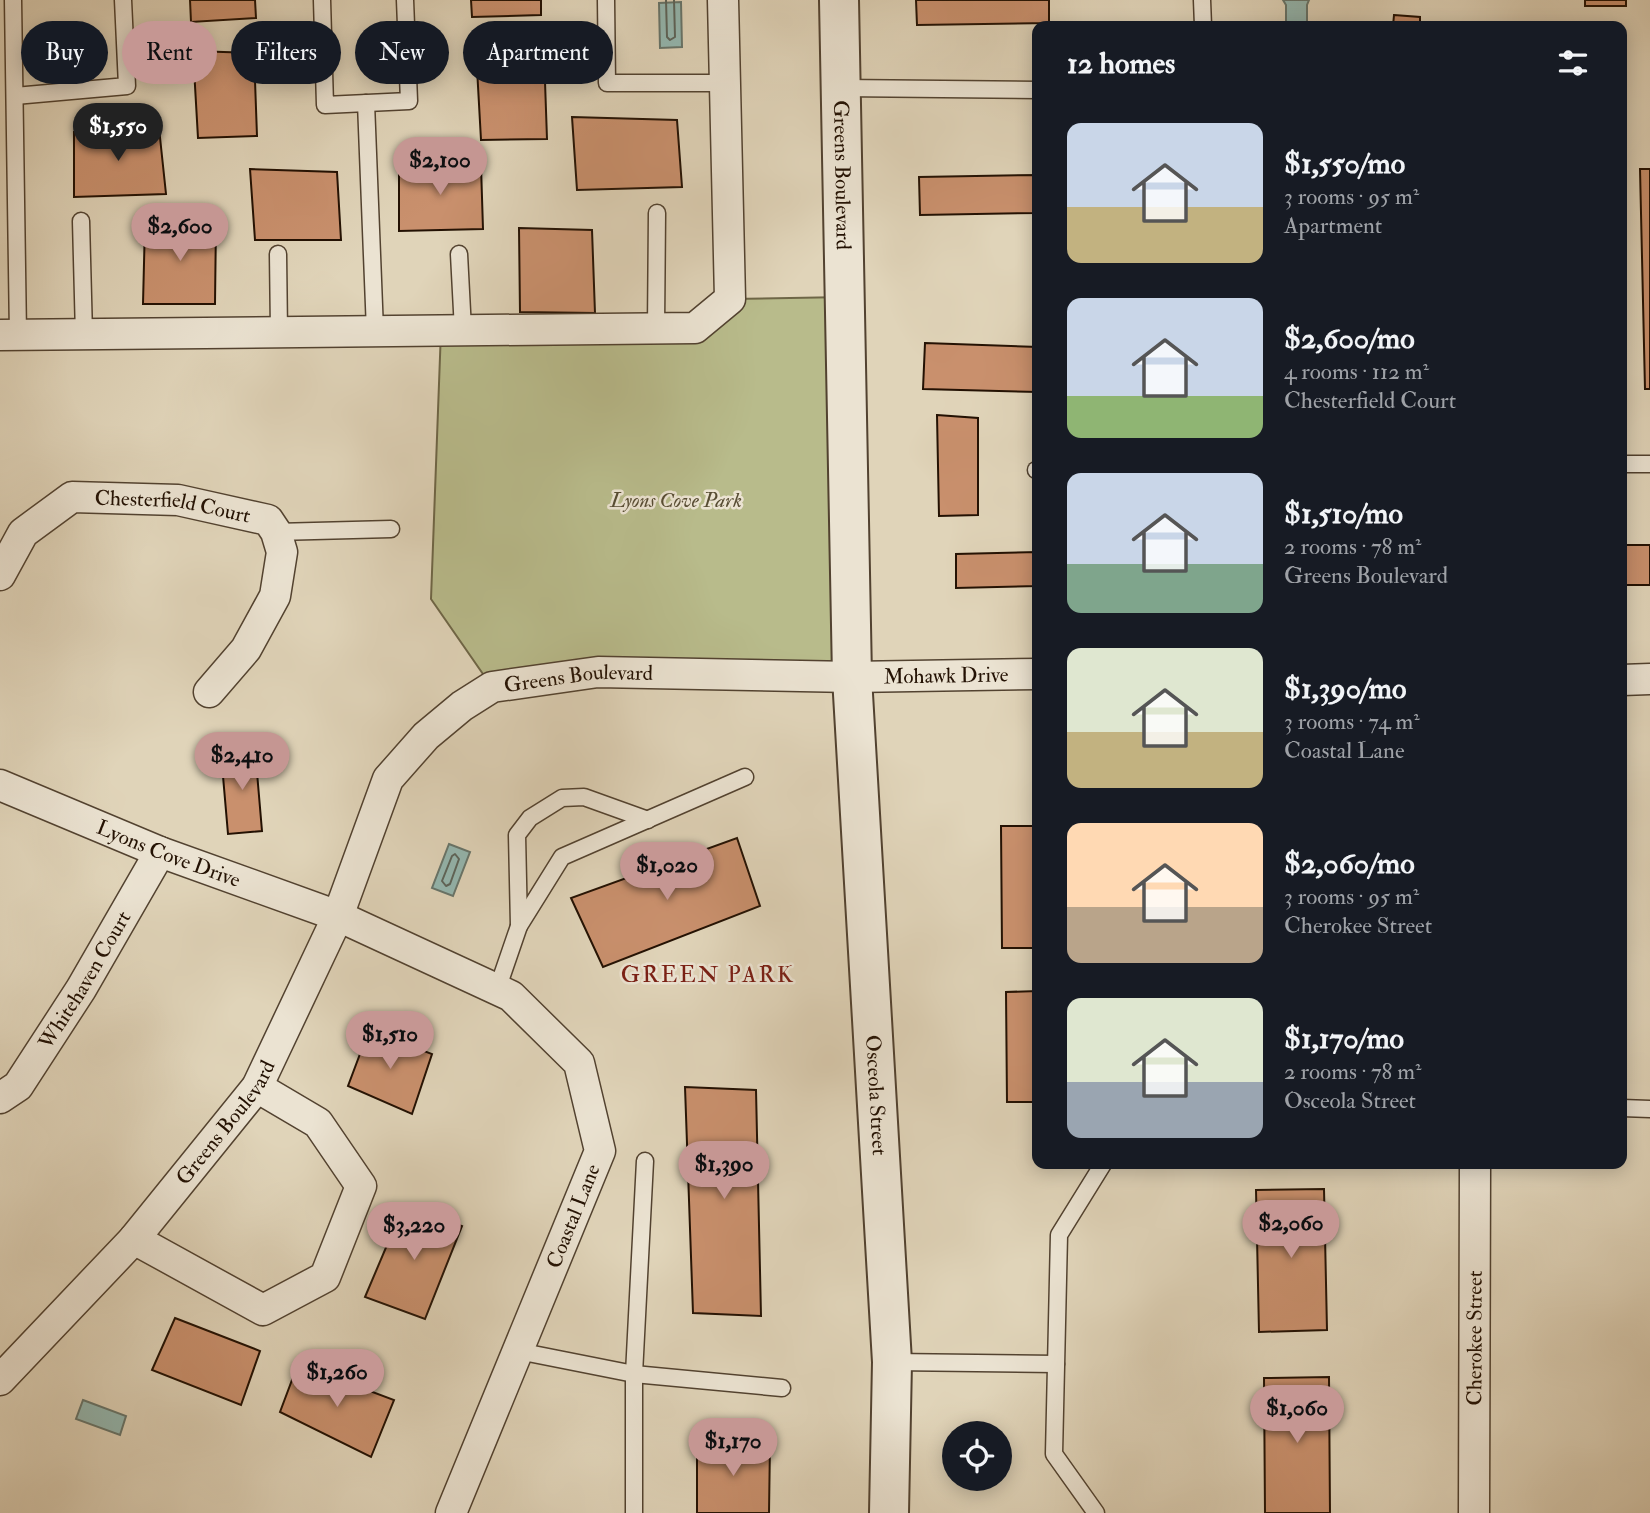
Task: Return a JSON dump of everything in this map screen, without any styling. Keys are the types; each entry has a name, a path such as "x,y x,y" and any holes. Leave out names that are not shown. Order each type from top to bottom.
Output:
{"street":[{"path":"9,335 695,328 730,299 723,0"},
{"name":"Greens Boulevard","path":"0,1380 134,1239 257,1087 338,916 388,779 426,736 462,706 492,687 598,671 852,677 839,0"},
{"name":"Chesterfield Court","path":"0,575 23,533 72,496 178,500 268,520 276,531 282,552 275,596 246,649 209,692"},
{"name":"Mohawk Drive","path":"852,677 1032,674"},
{"name":"Osceola Street","path":"852,677 892,1362 888,1513"},
{"path":"1627,680 1650,680"},
{"name":"Lyons Cove Drive","path":"0,785 160,852 338,916"},
{"name":"Whitehaven Court","path":"0,1098 18,1086 81,989 160,852"},
{"name":"Coastal Lane","path":"338,916 511,996 579,1063 600,1151 451,1513"},
{"path":"134,1239 263,1310 325,1276 361,1186 318,1123 257,1087"},
{"name":"Cherokee Street","path":"1474,1513 1475,1169"}],"lane":[{"path":"9,335 8,181 15,96 13,0"},
{"path":"15,96 127,86 123,0"},
{"path":"322,0 325,105 409,101 405,0"},
{"path":"606,0 607,83 725,83"},
{"path":"1202,0 1203,21"},
{"path":"840,88 1032,90"},
{"path":"366,103 375,331"},
{"path":"656,328 657,213"},
{"path":"81,221 84,335"},
{"path":"278,254 279,332"},
{"path":"459,254 463,330"},
{"path":"1627,464 1650,464"},
{"path":"276,531 391,529"},
{"path":"497,990 519,926 562,857 744,777"},
{"path":"519,926 517,835 530,818 562,798 584,797 648,820"},
{"path":"1627,1108 1650,1109"},
{"path":"634,1513 634,1374 645,1161"},
{"path":"1096,1513 1054,1454 1059,1235 1099,1169"},
{"path":"518,1350 634,1374 782,1388"},
{"path":"892,1362 1056,1364"}],"green space":[{"name":"Lyons Cove Park","path":"845,297 852,677 492,687 431,599 441,330 695,328 730,299"}],"water":[{"path":"1283,0 1309,0 1307,21 1286,21 1286,5"},
{"path":"681,2 682,47 660,48 659,3"},
{"path":"449,844 470,852 453,896 432,888"},
{"path":"83,1400 126,1416 120,1435 76,1419"}],"building":[{"path":"190,0 255,0 256,18 191,21"},
{"path":"471,0 541,0 541,15 472,17"},
{"path":"916,0 1049,0 1049,21 917,25"},
{"path":"1585,0 1626,0 1626,6 1585,6"},
{"path":"1394,15 1420,17 1420,21 1393,21"},
{"path":"217,52 231,52 231,84 255,84 257,136 198,138 195,84 217,84"},
{"path":"478,84 545,84 547,139 481,140"},
{"path":"572,117 677,120 682,187 577,190"},
{"path":"159,128 166,194 74,197 74,132"},
{"path":"399,162 481,166 483,229 399,231"},
{"path":"250,169 337,172 341,240 255,240"},
{"path":"1640,169 1650,169 1650,389 1645,389"},
{"path":"1032,175 1032,213 920,215 919,177"},
{"path":"216,221 215,304 143,304 145,223"},
{"path":"519,228 592,230 595,313 520,312"},
{"path":"925,343 1032,347 1032,392 923,389"},
{"path":"937,415 978,418 978,515 939,516"},
{"path":"1627,545 1650,545 1650,585 1627,585"},
{"path":"1032,552 1032,586 956,588 956,554"},
{"path":"255,749 262,831 228,834 221,753"},
{"path":"1001,826 1032,826 1032,948 1002,948"},
{"path":"737,838 760,906 603,967 571,898"},
{"path":"1032,991 1032,1102 1007,1102 1006,992"},
{"path":"369,1030 432,1054 412,1114 348,1086"},
{"path":"685,1087 756,1090 761,1316 693,1313"},
{"path":"1324,1189 1327,1330 1259,1332 1256,1190"},
{"path":"404,1205 462,1226 425,1319 365,1297"},
{"path":"175,1318 260,1351 241,1405 152,1370"},
{"path":"298,1364 394,1400 371,1457 280,1412"},
{"path":"1329,1377 1330,1513 1265,1513 1264,1378"},
{"path":"697,1443 770,1443 769,1513 697,1513"}],"district":[{"name":"GREEN PARK","path":"708,974"}]}
